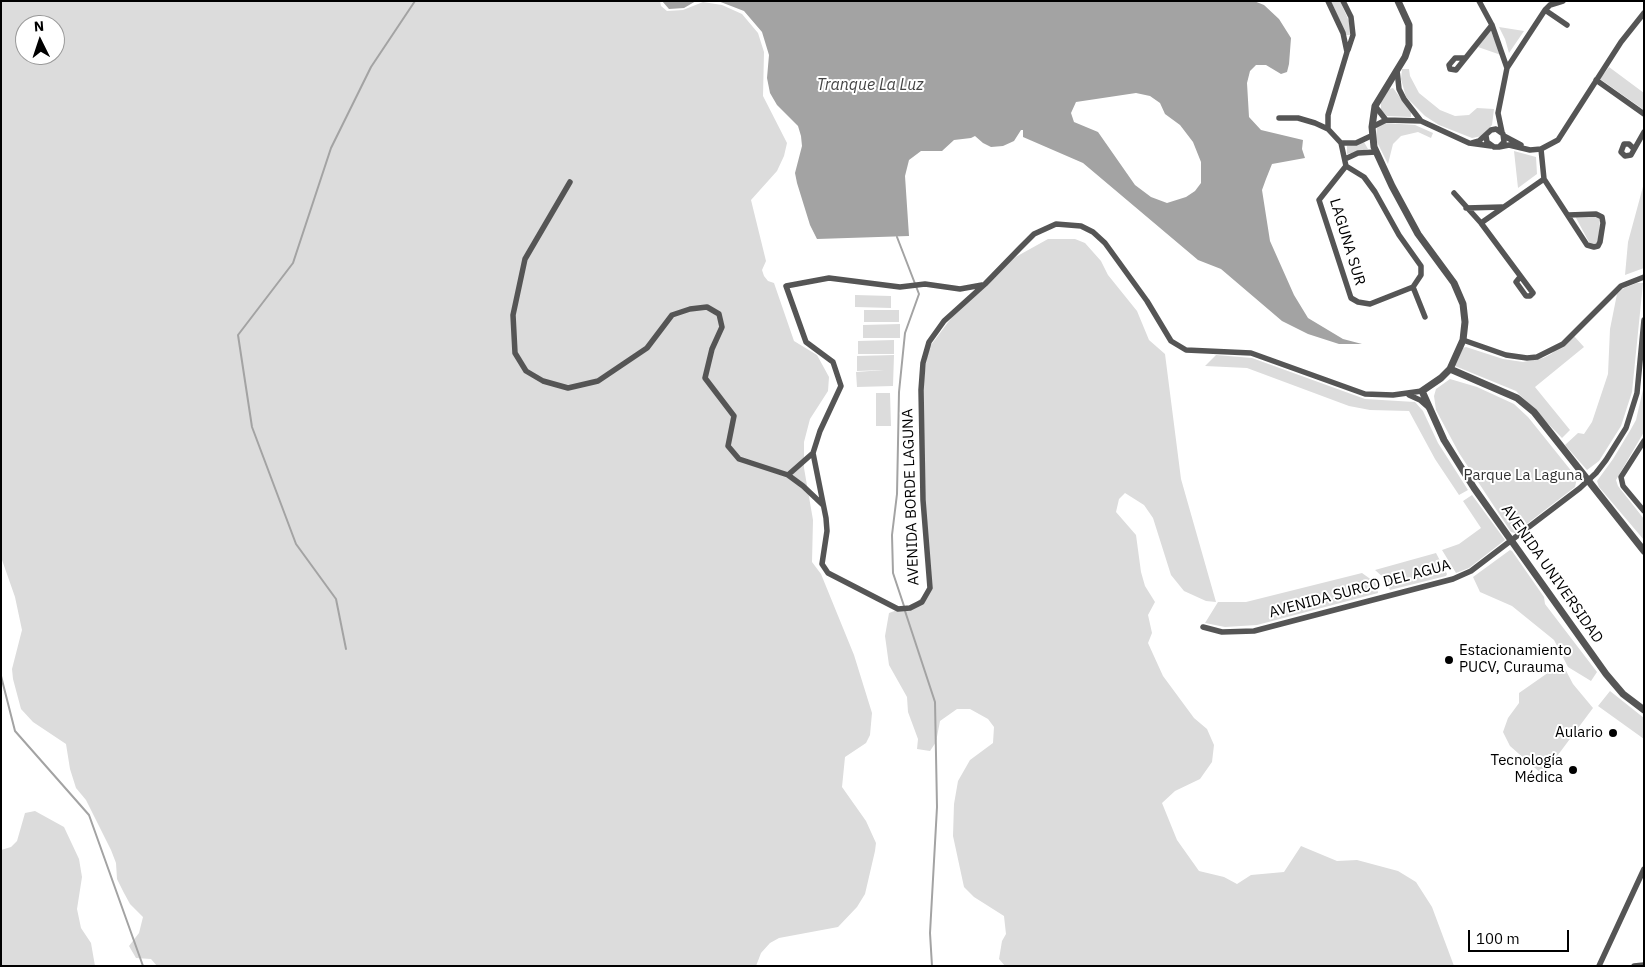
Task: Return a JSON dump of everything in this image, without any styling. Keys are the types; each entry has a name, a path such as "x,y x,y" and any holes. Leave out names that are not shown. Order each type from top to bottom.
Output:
{"street":[{"path":"1328,1 1344,33 1348,52"},
{"path":"1328,129 1328,115 1353,36 1351,17 1343,1"},
{"name":"AVENIDA BORDE LAGUNA","path":"813,453 827,531 822,564 828,573 898,609 910,608 922,602 930,588 923,500 921,390 923,363 929,342 936,329 985,284 1034,234 1056,224 1081,226 1093,232 1105,242 1147,301 1170,342 1186,350 1251,353 1366,394 1404,394 1422,391 1435,383 1450,369 1463,340 1464,313 1457,289 1418,234 1376,152 1372,127 1375,106 1407,51 1410,38 1407,20 1398,1"},
{"path":"1479,1 1492,25 1507,68"},
{"path":"1470,143 1494,130 1507,68 1550,3 1563,1"},
{"path":"1545,10 1566,26"},
{"path":"1372,127 1386,120 1421,121 1470,143 1500,147 1509,145 1530,150 1541,149 1561,136 1621,42 1644,13"},
{"path":"1466,58 1492,25"},
{"path":"1397,69 1399,89 1409,107 1421,121"},
{"path":"1596,80 1644,114"},
{"path":"1387,83 1399,89"},
{"path":"1375,106 1386,120"},
{"path":"1498,117 1504,142 1500,147"},
{"path":"1279,118 1298,118 1328,129 1341,143 1346,166 1364,177 1375,192 1399,235 1421,266 1421,274 1413,287 1425,317"},
{"path":"1494,130 1530,150"},
{"path":"1633,148 1644,132"},
{"path":"1341,143 1356,143 1373,135"},
{"path":"1486,136 1487,142 1491,146"},
{"path":"1541,149 1544,179 1588,245 1598,246 1603,223 1602,217 1596,214 1568,214"},
{"path":"1345,159 1358,153 1376,152"},
{"name":"LAGUNA SUR","path":"1346,166 1319,200 1350,298 1358,302 1370,304 1413,287"},
{"path":"1481,223 1544,179"},
{"path":"570,182 525,259 513,315 515,353 526,372 543,381 568,388 598,381 647,348 672,316 690,309 707,307 719,314 722,327 712,349 705,378 734,416 728,446 738,459 788,475 823,505"},
{"path":"1454,193 1481,223 1520,277"},
{"path":"1466,208 1503,207"},
{"path":"788,475 813,453 820,431 841,386 833,362 806,342 786,286 829,278 900,287 925,284 960,289 985,284"},
{"path":"1463,340 1506,355 1527,358 1537,357 1563,344 1621,286 1644,278"},
{"name":"AVENIDA SURCO DEL AGUA","path":"1203,627 1222,632 1254,631 1453,579 1471,572 1513,541 1588,480 1606,460 1626,428 1637,393 1644,320"},
{"path":"1450,369 1517,398 1534,412 1644,551"},
{"path":"1429,407 1430,392 1435,383"},
{"name":"AVENIDA UNIVERSIDAD","path":"1422,391 1452,454 1606,674 1623,694 1644,710"},
{"path":"1404,394 1420,400 1429,407"},
{"path":"1644,441 1621,477 1623,486 1644,511"},
{"path":"1598,966 1644,868"},
{"path":"1634,966 1644,966"}],"green space":[{"path":"1,1 660,1 661,6 667,11 683,10 703,2 722,5 742,14 758,33 764,52 763,96 787,143 784,156 777,171 751,200 766,261 762,270 768,281 774,283 794,341 817,355 829,377 828,391 810,419 804,442 804,468 813,520 812,562 821,574 854,655 872,713 870,735 866,743 845,757 842,787 866,821 876,843 875,851 865,894 857,907 838,927 779,938 770,943 761,953 756,966 157,966 151,959 136,958 129,946 139,933 143,917 130,904 124,893 117,879 116,863 111,850 86,800 76,788 70,769 66,744 33,722 21,709 12,669 22,630 15,597 1,557"},
{"path":"1331,1 1340,1 1349,21 1350,35 1346,35"},
{"path":"1499,27 1524,31 1509,53 1505,39"},
{"path":"1490,29 1501,55 1478,47"},
{"path":"1609,67 1644,93 1644,110 1600,79"},
{"path":"1402,69 1409,69 1410,76 1419,93 1440,110 1455,116 1469,115 1477,108 1494,109 1492,125 1482,136 1472,138 1439,125 1425,116 1406,97 1401,79"},
{"path":"1393,88 1411,112 1411,117 1387,116 1381,110 1381,102 1389,89"},
{"path":"1385,123 1415,125 1433,133 1431,138 1418,132 1401,136 1393,144 1388,164 1376,140 1377,126"},
{"path":"1364,142 1368,149 1347,154 1347,146"},
{"path":"1514,151 1536,157 1537,174 1518,188"},
{"path":"1644,183 1644,268 1625,275 1628,242"},
{"path":"1575,216 1596,216 1600,220 1598,242 1595,245 1590,244"},
{"path":"1048,239 1075,239 1085,243 1101,261 1108,275 1137,311 1149,340 1165,354 1181,479 1216,602 1206,601 1184,591 1171,575 1153,518 1144,505 1125,493 1119,499 1116,512 1136,535 1141,572 1145,586 1155,602 1148,615 1152,633 1148,643 1163,676 1194,718 1207,729 1214,745 1212,762 1200,779 1175,791 1162,803 1177,840 1199,871 1224,877 1237,884 1251,875 1284,872 1301,846 1337,861 1357,860 1398,871 1416,882 1432,907 1454,966 1005,966 999,959 1002,941 1006,934 1004,916 974,897 964,887 953,836 954,804 958,781 970,760 993,743 994,727 988,719 970,709 957,709 940,721 936,742 930,751 917,749 918,739 908,712 907,697 889,665 885,636 889,613 914,604 928,592 922,393 928,349 952,317 1012,259"},
{"path":"1637,283 1643,283 1632,392 1621,426 1599,461 1587,470 1565,445 1578,433 1584,434 1592,422 1608,374 1610,329 1617,294 1624,288"},
{"path":"855,295 891,296 891,308 855,307"},
{"path":"864,310 899,310 899,322 864,322"},
{"path":"900,324 900,338 863,338 863,325"},
{"path":"1574,336 1584,347 1535,387 1570,430 1562,438 1516,391 1455,366 1463,348 1466,347 1503,359 1523,362 1543,358 1551,354"},
{"path":"894,340 894,354 858,354 858,341"},
{"path":"894,355 893,386 857,387 856,372 884,370 857,371 857,356"},
{"path":"1216,355 1252,358 1365,399 1415,402 1423,411 1438,443 1468,490 1459,495 1435,459 1409,411 1370,410 1349,406 1247,368 1205,366"},
{"name":"Parque La Laguna","path":"1450,379 1477,387 1514,404 1528,417 1577,478 1575,487 1515,533 1511,532 1459,453 1436,410 1434,396 1436,389"},
{"path":"1644,385 1644,432 1616,480 1618,486 1644,519 1644,540 1599,487 1597,481 1613,459 1636,420"},
{"path":"876,393 890,393 891,426 876,426"},
{"path":"1472,495 1505,540 1469,568 1456,573 1442,550 1459,544 1481,528 1463,501"},
{"path":"1510,550 1544,597 1545,604 1597,672 1591,681 1568,667 1554,640 1512,606 1480,592 1473,577"},
{"path":"1436,553 1447,574 1446,576 1390,590 1384,578 1375,570"},
{"path":"1362,573 1376,583 1378,593 1257,625 1225,627 1205,623 1218,602 1246,602"},
{"path":"1562,663 1573,684 1593,708 1543,775 1510,746 1503,732 1508,718 1519,703 1519,693"},
{"path":"1610,691 1644,718 1644,739 1598,706"},
{"path":"35,811 64,827 79,859 82,877 77,909 81,928 91,943 95,966 1,966 1,850 11,847 17,841 25,813"}],"water":[{"path":"662,1 696,1 684,8 669,9"},
{"name":"Tranque La Luz","path":"718,1 1254,1 1264,5 1279,19 1291,38 1289,64 1287,72 1281,74 1266,65 1256,65 1250,71 1247,83 1249,117 1261,130 1303,140 1302,149 1305,158 1272,164 1262,190 1270,241 1294,295 1308,318 1343,339 1362,344 1339,344 1308,334 1282,321 1221,269 1198,260 1083,163 1023,137 1023,130 1021,130 1014,141 1003,146 991,147 975,136 954,140 942,151 921,151 909,160 905,176 909,236 817,239 810,225 795,173 802,146 798,126 777,105 770,93 767,78 769,55 762,32 744,11","holes":["1136,93 1150,96 1160,103 1165,114 1180,125 1193,142 1201,162 1201,183 1195,191 1186,197 1167,203 1151,197 1135,185 1098,132 1074,122 1071,113 1076,102"]}],"waterway":[{"path":"346,649 336,599 296,544 252,427 238,335 293,263 331,148 371,67 415,1"},
{"path":"897,237 919,294 905,333 899,392 897,494 892,535 893,573 904,606"},
{"path":"905,611 935,702 937,807 930,933 932,966"},
{"path":"1,676 15,731 89,815 143,966"}],"place":[{"name":"Estacionamiento PUCV, Curauma","path":"1449,660"},
{"name":"Aulario","path":"1613,733"},
{"name":"Tecnología Médica","path":"1573,770"}]}
